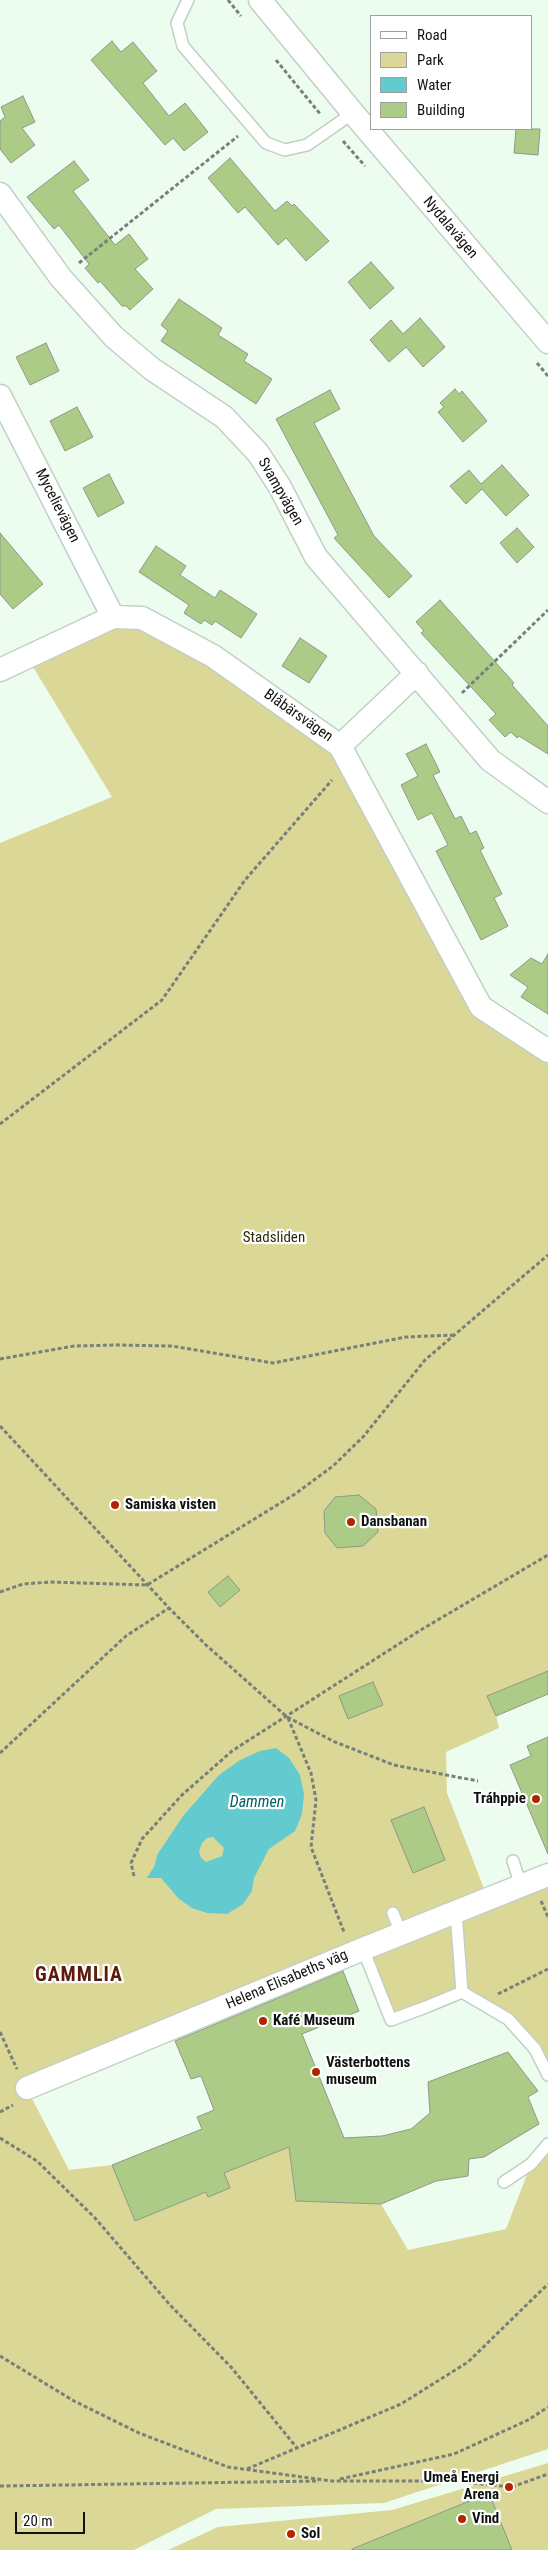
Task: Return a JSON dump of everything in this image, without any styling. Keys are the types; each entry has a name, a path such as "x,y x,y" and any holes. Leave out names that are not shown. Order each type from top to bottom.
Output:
{"street":[{"name":"Nydalavägen","path":"260,0 353,114 548,342"},
{"name":"Svampvägen","path":"0,194 60,278 114,337 152,369 224,417 258,453 280,486 316,557 417,673 445,710 490,760 548,802"},
{"name":"Mycelievägen","path":"0,396 113,617"},
{"name":"Blåbärsvägen","path":"0,670 113,617 142,618 213,656 345,754 480,1007 548,1051"},
{"path":"345,754 417,673"},
{"name":"Helena Elisabeths väg","path":"27,2088 357,1951 397,1923 456,1912 548,1875"}],"lane":[{"path":"188,0 176,23 183,46 266,143 285,150 307,145 353,114"},
{"path":"513,1862 521,1886"},
{"path":"456,1912 462,1992"},
{"path":"357,1951 390,2020 462,1992"},
{"path":"462,1992 508,2019 535,2049 548,2075"},
{"path":"504,2182 531,2164 548,2144"}],"path":[{"path":"60,278 251,126"},
{"path":"445,710 548,610"},
{"path":"0,1124 162,1000 245,880 345,754"},
{"path":"0,1592 23,1584 50,1582 147,1585 295,1494 333,1466 363,1437 425,1360 548,1255"},
{"path":"0,1359 74,1346 117,1345 172,1346 274,1363 406,1336 456,1335"},
{"path":"0,1426 169,1608 206,1645 287,1717 335,1742 394,1765 478,1781"},
{"path":"134,1876 131,1863 142,1839 182,1795 232,1752 419,1631 548,1556"},
{"path":"0,1753 126,1636 169,1608"},
{"path":"287,1717 311,1772 316,1800 311,1847 357,1951"},
{"path":"479,2003 548,1969"},
{"path":"0,2032 27,2088"},
{"path":"0,2138 37,2161 95,2218 170,2305 232,2367 297,2448"},
{"path":"246,2470 400,2404 468,2362 548,2284"},
{"path":"0,2356 74,2401 139,2433 228,2467 332,2481 454,2454 528,2420 548,2407"},
{"path":"0,2486 450,2480 512,2487 548,2474"}],"green space":[{"name":"Stadsliden","path":"142,618 340,746 480,1007 548,1051 548,1694 496,1715 499,1728 446,1752 447,1793 488,1899 548,1875 548,2075 508,2019 462,1992 391,2020 363,1949 27,2089 69,2170 112,2165 135,2221 206,2192 224,2173 289,2147 296,2201 381,2204 408,2250 506,2229 531,2164 548,2144 548,2449 384,2503 216,2509 134,2550 0,2550 0,843 112,797 27,657"},
{"name":"Umeå Energi Arena","path":"548,2463 548,2550 168,2550 218,2527 392,2510"}],"water":[{"name":"Dammen","path":"276,1748 289,1758 300,1775 304,1794 302,1814 295,1831 269,1849 254,1878 252,1891 243,1904 227,1914 207,1913 192,1908 178,1898 161,1878 147,1878 155,1865 157,1855 183,1816 219,1775 240,1760 260,1751","holes":["213,1837 224,1848 222,1856 206,1862 201,1858 199,1851 202,1843 207,1838"]}],"building":[{"path":"112,41 121,52 133,42 157,71 143,83 169,116 185,103 208,132 184,151 173,138 165,145 91,60"},
{"path":"23,96 35,122 22,128 35,145 11,163 0,149 0,121 5,117 1,107"},
{"path":"540,129 538,155 514,153 516,130"},
{"path":"230,158 275,211 287,201 292,206 294,204 329,241 306,261 286,238 278,245 245,207 238,213 208,178"},
{"path":"74,161 89,180 73,191 115,245 129,234 148,259 135,269 153,289 130,310 126,306 122,306 100,281 98,283 85,268 89,264 59,225 54,229 27,197"},
{"path":"371,262 394,288 370,309 348,282"},
{"path":"179,299 222,328 218,335 248,354 244,361 272,379 256,404 161,341 168,331 161,325"},
{"path":"420,318 445,347 423,367 406,347 389,362 370,340 391,320 403,334"},
{"path":"46,343 59,371 30,385 16,357"},
{"path":"455,389 459,394 462,391 487,421 463,442 438,412 444,407 440,403"},
{"path":"330,390 340,409 314,423 374,536 412,576 389,598 334,538 338,535 276,419"},
{"path":"77,407 93,437 65,451 50,421"},
{"path":"502,465 529,495 506,516 482,489 466,504 450,486 469,470 481,484"},
{"path":"109,474 124,503 98,517 83,488"},
{"path":"517,528 534,547 517,563 500,543"},
{"path":"0,533 43,584 13,609 0,594"},
{"path":"156,546 186,566 180,575 215,598 220,590 257,614 241,638 215,621 212,625 204,620 201,624 184,613 189,605 139,572"},
{"path":"440,600 514,683 512,685 548,726 548,754 519,736 517,738 511,732 505,737 489,720 496,714 421,633 424,631 416,622"},
{"path":"300,638 327,656 309,683 282,666"},
{"path":"426,744 440,772 433,775 455,819 461,816 470,834 476,831 484,848 480,850 502,894 494,898 508,926 481,940 436,851 448,845 432,813 418,820 401,785 418,776 406,754"},
{"path":"548,954 548,1014 521,997 528,987 510,975 531,958 542,964"},
{"name":"Dansbanan","path":"359,1495 376,1509 378,1532 363,1546 337,1548 325,1533 324,1511 335,1497"},
{"path":"228,1576 240,1590 220,1607 208,1592"},
{"path":"548,1671 548,1694 496,1716 487,1696"},
{"path":"373,1682 383,1705 348,1719 339,1696"},
{"name":"Tráhppie","path":"548,1737 548,1854 510,1765 531,1756 527,1746"},
{"path":"424,1807 445,1860 413,1873 391,1820"},
{"path":"343,1971 359,2011 302,2034 344,2138 382,2136 411,2129 430,2113 428,2082 508,2052 538,2091 528,2097 539,2124 484,2157 469,2159 468,2176 436,2181 381,2204 296,2201 289,2147 224,2173 230,2188 208,2197 206,2192 135,2221 112,2165 202,2129 197,2117 214,2110 201,2076 191,2079 175,2041"},
{"name":"Vind","path":"489,2493 512,2550 352,2550 352,2549"}],"place":[{"name":"Samiska visten","path":"115,1505"},
{"name":"Dansbanan","path":"351,1522"},
{"name":"Tráhppie","path":"536,1799"},
{"name":"Kafé Museum","path":"263,2021"},
{"name":"Västerbottens museum","path":"316,2072"},
{"name":"Umeå Energi Arena","path":"509,2487"},
{"name":"Vind","path":"462,2519"},
{"name":"Sol","path":"291,2534"}],"district":[{"name":"GAMMLIA","path":"79,1976"}]}
